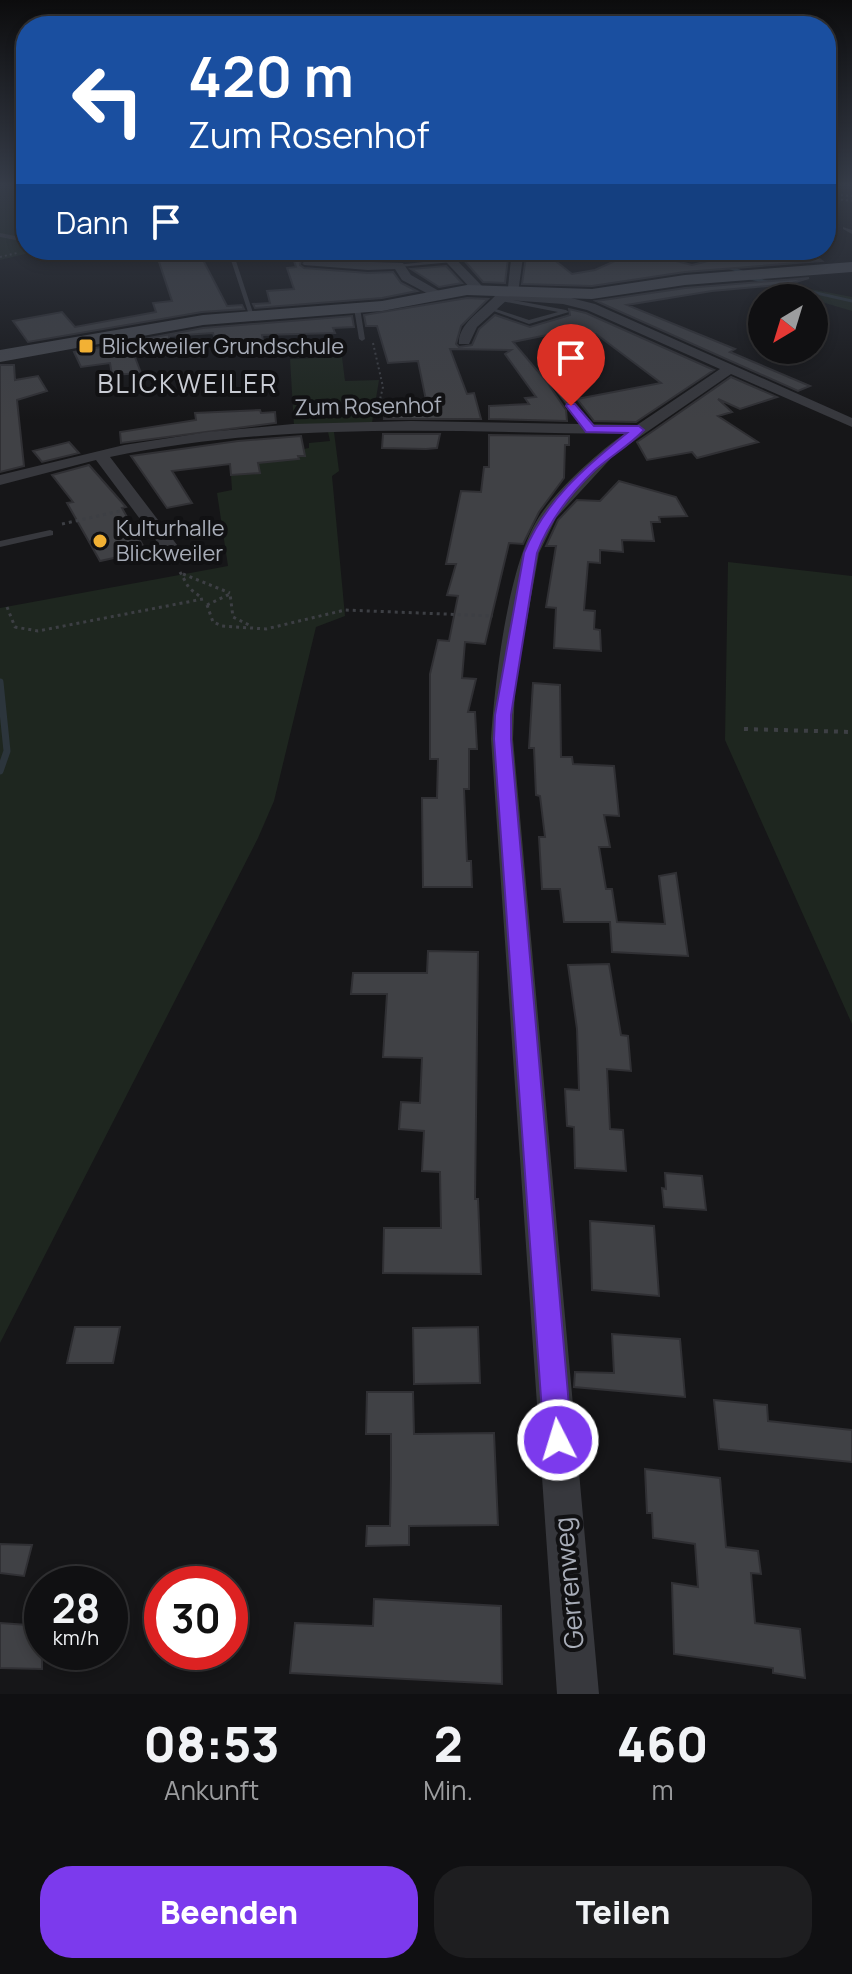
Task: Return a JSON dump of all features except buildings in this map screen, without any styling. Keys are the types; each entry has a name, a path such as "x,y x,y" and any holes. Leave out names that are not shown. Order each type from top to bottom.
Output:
{"street":[{"path":"452,262 478,289"},
{"path":"464,341 470,324 507,294 515,262"},
{"path":"308,263 368,267 399,265 406,277 425,284 440,295"},
{"path":"507,294 592,294 685,280 852,267"},
{"path":"0,356 179,324 252,315 357,308 478,289 563,300 591,307 852,423"},
{"name":"Gerrenweg","path":"578,1694 502,739 505,686 530,553 548,516 591,468 639,430 729,369"},
{"name":"Zum Rosenhof","path":"0,480 100,454 262,431 374,426 639,430"},
{"path":"100,454 179,565"}],"lane":[{"path":"233,262 252,315"},
{"path":"399,265 437,262"},
{"path":"507,294 566,312"},
{"path":"491,309 529,322 591,307"},
{"path":"357,308 362,336"},
{"path":"552,383 590,429"},
{"path":"0,544 50,533"}],"path":[{"path":"362,336 368,335 376,348 383,387 374,426"},
{"path":"68,523 112,513"},
{"path":"179,565 185,581 207,605 213,622 222,626 266,629 345,610 520,617"},
{"path":"179,565 196,579 230,594"},
{"path":"185,581 196,579"},
{"path":"230,594 233,617 252,627"},
{"path":"207,605 230,594"},
{"path":"7,607 15,627 38,631 203,599"},
{"path":"744,729 852,732"}],"shaded area":[{"path":"758,279 784,284 762,284 756,281"},
{"path":"828,292 852,297 852,311 828,304"},
{"path":"342,357 345,381 379,380 372,423 294,426 290,359"},
{"path":"328,432 334,432 339,471 332,476 345,616 316,627 274,801 258,838 0,1343 0,608 228,566 217,493 232,490 231,475 249,458 298,459 298,456 305,456 304,449 309,448 309,443 330,441"},
{"path":"728,562 852,576 852,1024 725,740"}],"waterway":[{"path":"714,262 742,272"},
{"path":"750,278 852,301"},
{"path":"0,682 7,751 0,771"}],"place":[{"name":"Blickweiler Grundschule","path":"86,346"},
{"name":"Kulturhalle Blickweiler","path":"100,541"}],"district":[{"name":"BLICKWEILER","path":"188,384"}],"route":[{"path":"558,1440 502,739 505,686 530,553 537,535 548,516 591,468 639,430 590,429 571,406"}]}
